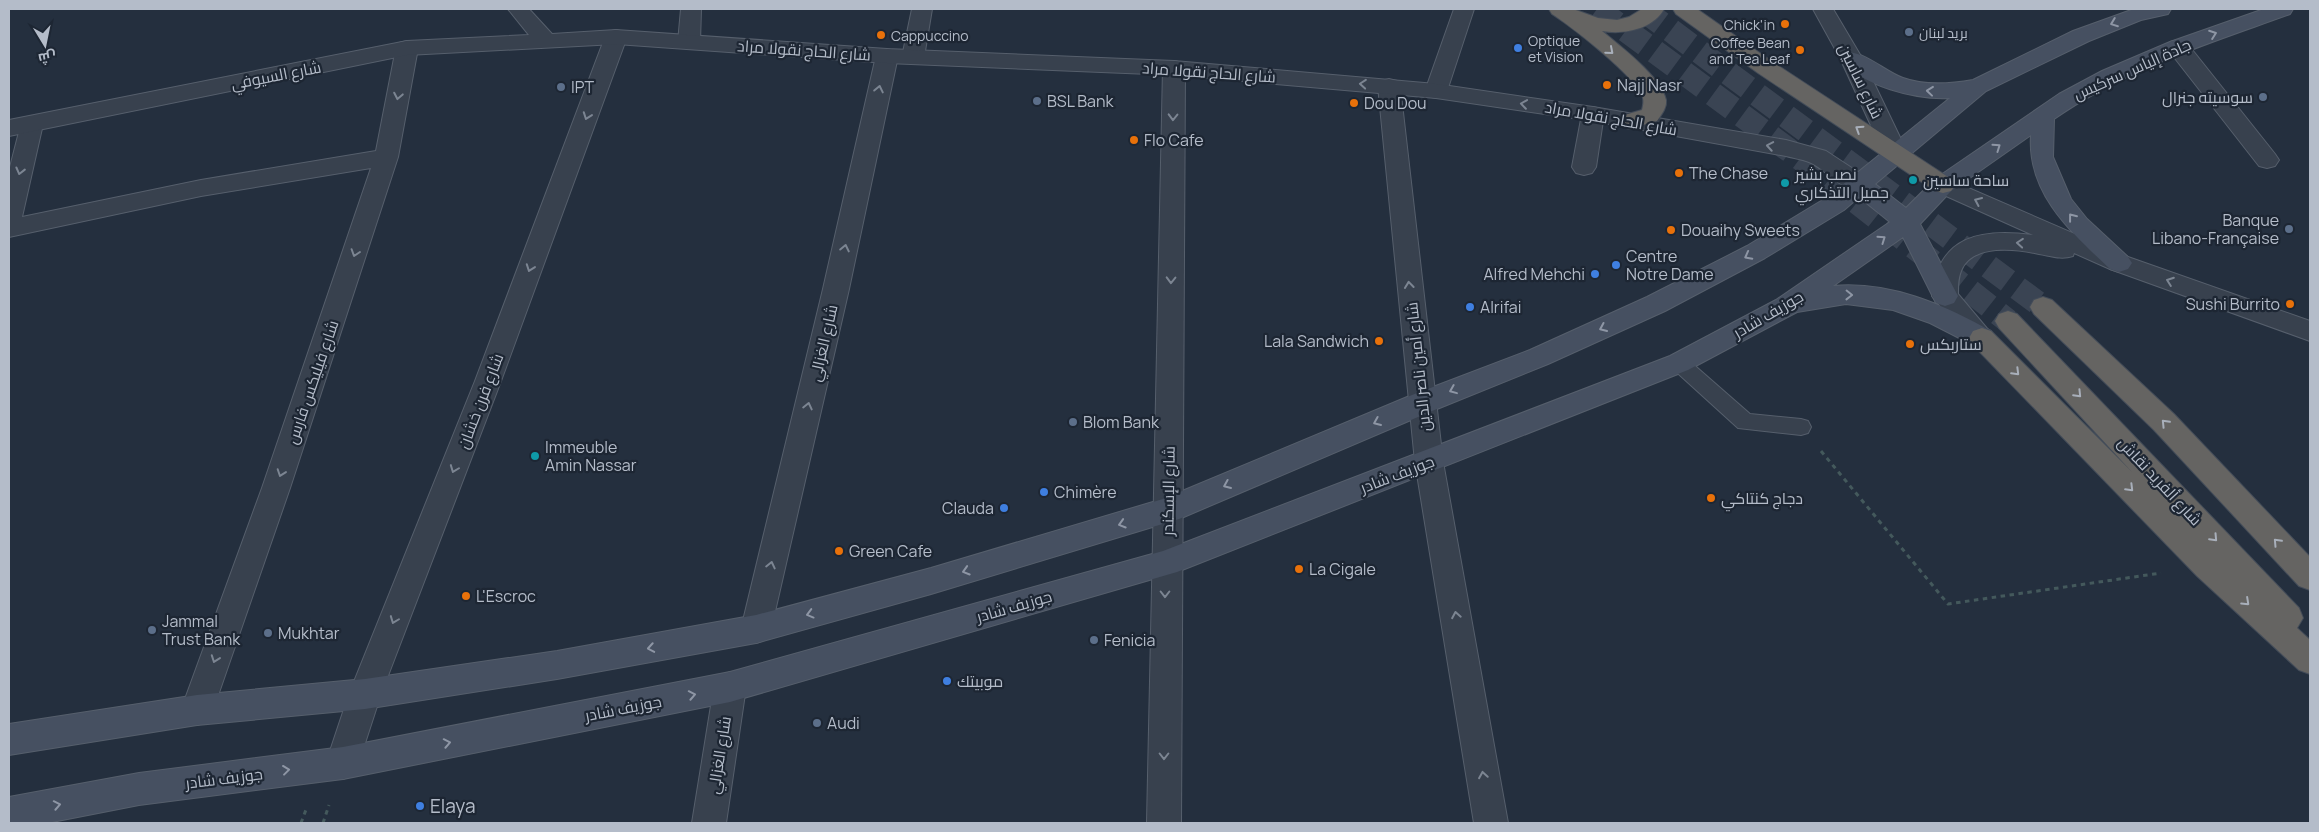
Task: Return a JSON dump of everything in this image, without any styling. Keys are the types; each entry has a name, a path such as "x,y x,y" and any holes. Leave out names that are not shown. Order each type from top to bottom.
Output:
{"highway":[{"path":"1563,11 1594,24 1617,27 1641,22 1654,9"},
{"path":"1684,9 1766,68 1943,185"},
{"path":"1563,11 1631,69 1654,97 1655,105 1649,116 1629,121"},
{"path":"2043,307 2164,422 2310,577"},
{"name":"شارع ألفريد نقاش","path":"2008,321 2310,643"},
{"path":"1982,338 2208,567 2310,660"}],"main road":[{"path":"1852,58 1880,78 1918,90 1955,92 1978,86 2081,36 2135,16 2161,9"},
{"name":"جادة إلياس سركيس","path":"1943,185 2067,99 2110,76 2178,47 2283,9"},
{"path":"9,740 197,710 365,694 557,665 756,629 931,581 1168,510 1539,356 1656,304 1756,252 1836,204 1978,86"},
{"path":"2043,115 2041,157 2060,202 2078,225 2119,263"},
{"path":"1859,184 1907,222 1945,296"},
{"name":"جوزيف شادر","path":"9,814 139,788 343,763 730,687 1166,563 1679,363 1785,307 1907,222 1943,185"},
{"path":"1785,307 1808,299 1835,295 1894,300 1939,315 1982,338"}],"street":[{"path":"518,9 545,39"},
{"path":"689,42 691,9"},
{"path":"913,57 922,9"},
{"path":"1436,91 1464,9"},
{"name":"شارع ساسين","path":"1823,9 1852,58 1896,154"},
{"name":"شارع الحاج نقولا مراد","path":"545,39 616,37 887,56 1174,68 1436,91 1593,114 1801,152 1818,157 1859,184"},
{"name":"شارع فرن خشان","path":"343,763 365,694 488,381 616,37"},
{"name":"شارع السيوفي","path":"9,128 407,48 545,39"},
{"path":"2178,47 2267,160"},
{"name":"شارع فيليكس فارس","path":"197,710 276,488 386,157 407,48"},
{"name":"شارع الغزالي","path":"756,629 836,290 887,56"},
{"name":"شارع الإسكندر","path":"1164,823 1174,68"},
{"name":"شارع أمين ناصر الدين","path":"1389,86 1429,462 1491,823"},
{"path":"1584,167 1593,114"},
{"path":"9,219 32,124"},
{"path":"9,228 201,188 386,157"},
{"path":"1943,185 2119,263 2310,331"},
{"path":"1982,338 1945,296 1948,270 1960,255 1986,244 2032,244 2119,263"},
{"path":"2282,321 2310,320"},
{"name":"شارع الغزالي","path":"709,823 730,687"}],"lane":[{"path":"1679,363 1744,422 1802,428"}],"path":[{"path":"1802,428 1948,604 2208,567"}],"tunnel":[{"path":"1597,9 1812,167 2008,321"},
{"path":"1642,9 2043,307"}],"place":[{"name":"Chick'in","path":"1785,24"},
{"name":"بريد لبنان","path":"1909,32"},
{"name":"Cappuccino","path":"881,35"},
{"name":"Optique et Vision","path":"1518,48"},
{"name":"Coffee Bean and Tea Leaf","path":"1800,50"},
{"name":"Najj Nasr","path":"1607,85"},
{"name":"IPT","path":"561,87"},
{"name":"سوسيته جنرال","path":"2263,97"},
{"name":"BSL Bank","path":"1037,101"},
{"name":"Dou Dou","path":"1354,103"},
{"name":"Flo Cafe","path":"1134,140"},
{"name":"The Chase","path":"1679,173"},
{"name":"ساحة ساسين","path":"1913,180"},
{"name":"نصب بشير جميل التذكاري","path":"1785,183"},
{"name":"Banque Libano-Française","path":"2289,229"},
{"name":"Douaihy Sweets","path":"1671,230"},
{"name":"Centre Notre Dame","path":"1616,265"},
{"name":"Alfred Mehchi","path":"1595,274"},
{"name":"Sushi Burrito","path":"2290,304"},
{"name":"Alrifai","path":"1470,307"},
{"name":"Lala Sandwich","path":"1379,341"},
{"name":"ستاربكس","path":"1910,344"},
{"name":"Blom Bank","path":"1073,422"},
{"name":"Immeuble Amin Nassar","path":"535,456"},
{"name":"Chimère","path":"1044,492"},
{"name":"دجاج كنتاكي","path":"1711,498"},
{"name":"Clauda","path":"1004,508"},
{"name":"Green Cafe","path":"839,551"},
{"name":"La Cigale","path":"1299,569"},
{"name":"L'Escroc","path":"466,596"},
{"name":"Jammal Trust Bank","path":"152,630"},
{"name":"Mukhtar","path":"268,633"},
{"name":"Fenicia","path":"1094,640"},
{"name":"موبيتك","path":"947,681"},
{"name":"Audi","path":"817,723"},
{"name":"Elaya","path":"420,806"}]}
